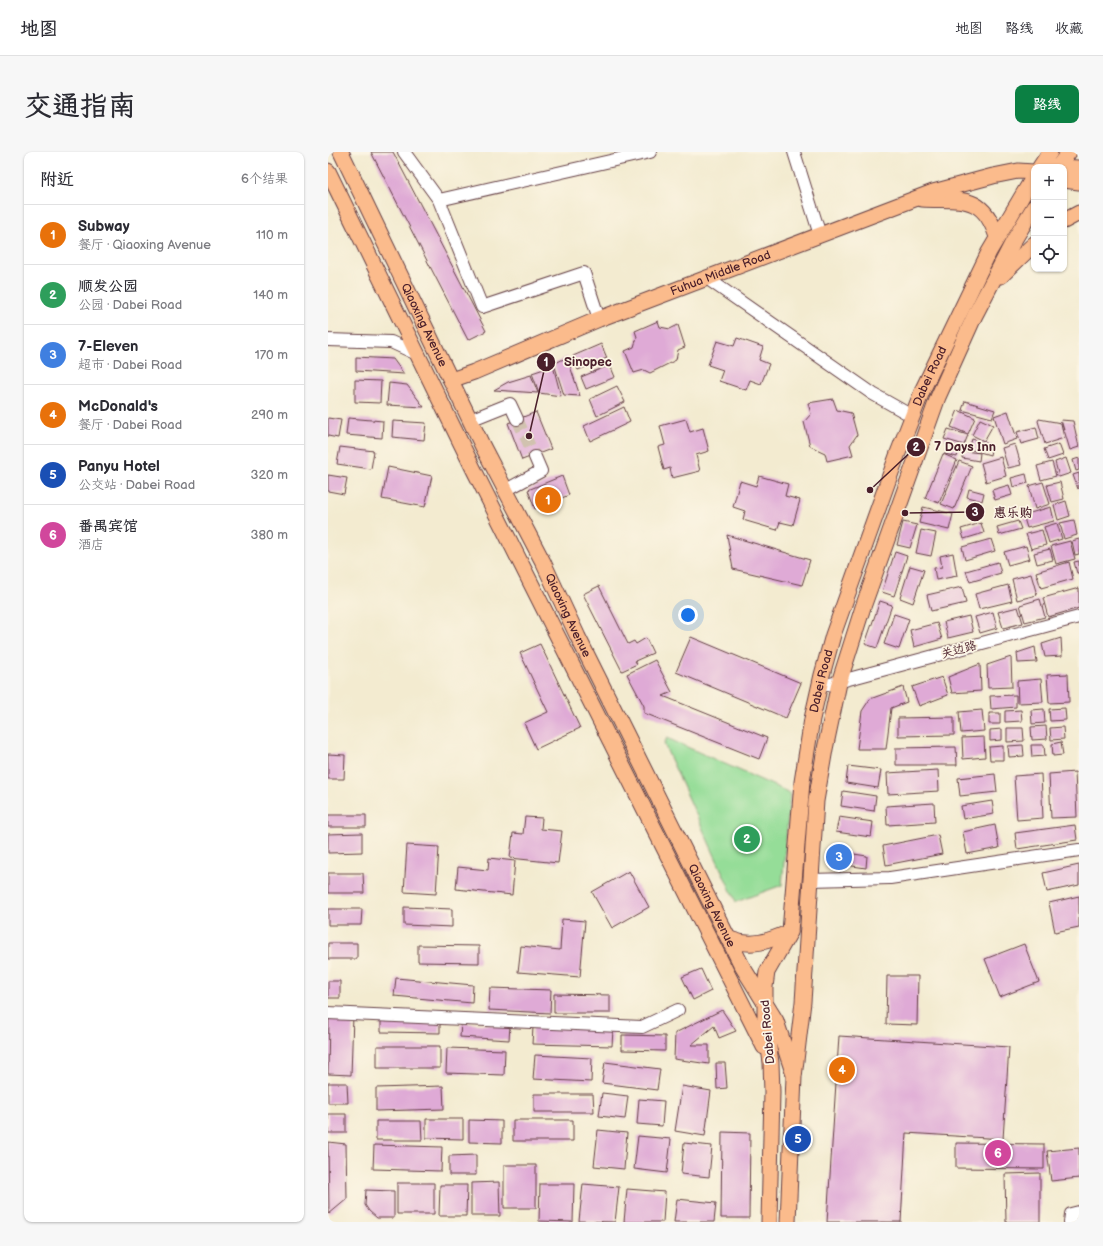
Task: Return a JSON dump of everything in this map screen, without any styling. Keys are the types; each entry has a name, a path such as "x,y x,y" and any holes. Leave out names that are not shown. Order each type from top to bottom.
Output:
{"main road":[{"name":"Qiaoxing Avenue","path":"341,152 470,420 544,562 578,637 730,939 742,966 776,1020 794,1077"},
{"path":"1042,164 1050,152"},
{"path":"1062,164 1069,152"},
{"path":"1067,169 1079,168"},
{"name":"Qiaoxing Avenue","path":"328,171 474,470 771,1063"},
{"name":"Fuhua Middle Road","path":"451,380 474,372 599,319 708,279 917,198 957,185 993,176 1018,171 1031,172"},
{"path":"1067,175 1079,182"},
{"name":"Dabei Road","path":"769,1222 772,1100 771,1063 764,1003 767,972 790,932 802,782 808,739 819,687 833,635 912,416 951,328 997,237 1031,181"},
{"path":"917,198 966,200 976,204 988,215 997,237"},
{"name":"Dabei Road","path":"788,1222 794,1077 803,1002 816,801 839,683 863,607 924,434 950,368 989,288 1031,211"},
{"path":"1067,219 1079,213"},
{"path":"989,288 1031,247"},
{"path":"419,355 451,380"},
{"path":"730,939 742,943 758,944 768,942 790,932"}],"street":[{"path":"404,152 439,200 482,307 584,273 599,319"},
{"path":"439,200 650,152"},
{"path":"794,152 820,235"},
{"path":"708,279 873,394 912,416"},
{"path":"328,340 390,342 419,355"},
{"path":"470,420 510,404 517,419"},
{"path":"506,490 541,471 535,457"},
{"name":"关边路","path":"819,687 839,683 1079,617"},
{"path":"810,880 890,878 1079,850"},
{"path":"328,1012 642,1027 678,1010"},
{"path":"1070,1222 1071,1214 1079,1212"}],"green space":[{"path":"667,738 790,793 782,885 736,902 664,744"}],"building":[{"path":"371,152 393,152 486,331 468,340"},
{"path":"658,321 660,327 670,329 678,325 685,347 678,350 676,360 650,373 644,370 634,373 625,351 634,347 637,337 635,331"},
{"path":"737,338 763,347 759,360 769,364 761,384 750,380 746,390 719,381 723,370 708,365 717,341 734,346"},
{"path":"601,344 607,358 578,370 573,356"},
{"path":"356,357 393,359 404,374 356,371"},
{"path":"567,357 580,396 564,395 554,364"},
{"path":"610,365 615,377 586,389 581,377"},
{"path":"553,366 561,396 539,393 532,373"},
{"path":"531,375 538,393 494,390 508,382"},
{"path":"355,380 381,381 380,403 355,402"},
{"path":"389,383 407,385 424,407 387,405"},
{"path":"617,386 625,402 597,416 590,399"},
{"path":"833,399 837,410 851,413 857,435 850,445 853,455 827,461 825,453 810,446 804,422 811,414 808,403"},
{"path":"965,401 995,410 992,418 962,410"},
{"path":"624,407 630,422 590,441 584,426"},
{"path":"958,410 975,418 968,434 951,427"},
{"path":"1008,411 1017,439 1003,444 994,416"},
{"path":"536,412 551,449 522,460 508,423"},
{"path":"328,418 341,420 338,438 328,436"},
{"path":"348,418 383,421 382,438 346,435"},
{"path":"686,419 690,432 703,428 709,451 696,455 700,471 672,478 670,468 664,470 658,447 665,445 660,426"},
{"path":"980,419 993,425 984,441 972,435"},
{"path":"1039,419 1061,423 1064,438 1045,444 1038,421"},
{"path":"1061,420 1073,421 1079,447 1070,450"},
{"path":"393,421 426,423 424,440 392,437"},
{"path":"1036,427 1039,439 1021,444 1017,432"},
{"path":"948,429 968,435 964,445 944,439"},
{"path":"972,439 992,445 990,455 969,449"},
{"path":"1015,444 1021,465 1008,468 1002,448"},
{"path":"1059,444 1063,455 1048,460 1044,449"},
{"path":"948,445 959,448 957,457 945,454"},
{"path":"340,447 374,451 371,469 337,464"},
{"path":"963,451 980,453 979,461 962,458"},
{"path":"943,454 957,460 939,503 925,498"},
{"path":"1001,457 1006,476 986,482 981,463"},
{"path":"1066,458 1071,473 1059,477 1055,462"},
{"path":"1079,458 1079,470 1076,471 1073,460"},
{"path":"959,461 972,466 954,509 941,504"},
{"path":"1052,462 1056,476 1041,480 1037,466"},
{"path":"388,467 432,476 425,507 382,499"},
{"path":"1079,473 1079,488 1078,489 1073,475"},
{"path":"1026,474 1028,483 1013,487 1011,478"},
{"path":"328,475 347,478 344,494 328,491"},
{"path":"562,476 569,495 535,509 528,490"},
{"path":"759,476 788,484 785,496 800,500 793,525 780,522 777,530 743,520 745,511 733,507 740,481 756,486"},
{"path":"1043,482 1050,504 1035,509 1029,486"},
{"path":"1060,482 1064,499 1052,502 1047,485"},
{"path":"1009,485 1012,495 995,500 992,490"},
{"path":"969,489 984,493 982,501 967,497"},
{"path":"1066,501 1070,516 1058,520 1054,505"},
{"path":"923,507 953,514 949,530 919,523"},
{"path":"1051,507 1054,521 1027,528 1023,515"},
{"path":"1074,520 1077,535 1064,539 1060,523"},
{"path":"1018,521 1021,529 999,535 997,527"},
{"path":"903,522 917,525 910,548 897,545"},
{"path":"981,523 984,533 964,539 961,529"},
{"path":"1057,523 1062,539 1049,543 1044,527"},
{"path":"921,530 936,533 931,556 916,553"},
{"path":"1042,530 1046,545 1031,549 1026,534"},
{"path":"727,535 810,560 802,585 733,569"},
{"path":"991,539 995,551 965,560 962,547"},
{"path":"1079,539 1079,554 1075,555 1072,541"},
{"path":"1070,541 1075,559 1056,564 1051,546"},
{"path":"1026,546 1030,559 1008,565 1004,552"},
{"path":"1050,549 1053,560 1037,564 1034,553"},
{"path":"895,552 907,556 894,596 882,592"},
{"path":"953,553 957,576 936,580 934,568 942,567 940,556"},
{"path":"1079,561 1079,573 1077,573 1074,562"},
{"path":"998,562 1001,573 970,582 966,571"},
{"path":"1069,562 1073,579 1041,588 1036,572"},
{"path":"910,566 924,570 913,603 900,598"},
{"path":"1031,574 1037,595 1017,600 1012,579"},
{"path":"1008,585 1012,601 979,609 975,594"},
{"path":"599,586 628,644 634,641 636,644 646,638 653,653 635,661 637,664 622,671 583,594"},
{"path":"962,587 966,603 931,611 927,595"},
{"path":"1079,588 1079,608 1048,617 1043,598"},
{"path":"1040,599 1045,617 1025,622 1020,605"},
{"path":"880,601 892,605 877,648 865,644"},
{"path":"1018,607 1023,623 1003,628 998,612"},
{"path":"993,612 997,628 980,633 975,617"},
{"path":"894,614 909,619 899,649 884,644"},
{"path":"969,616 973,632 948,638 944,622"},
{"path":"937,623 942,639 914,647 910,630"},
{"path":"691,637 801,683 786,718 676,672"},
{"path":"1061,638 1062,656 1045,657 1042,644"},
{"path":"540,644 580,728 536,749 524,723 548,712 520,653"},
{"path":"1035,647 1037,662 1018,663 1017,653"},
{"path":"1011,657 1012,687 988,688 987,665"},
{"path":"655,660 672,692 663,696 767,738 759,759 644,713 644,706 627,674"},
{"path":"980,664 981,691 952,693 948,677"},
{"path":"1068,674 1069,702 1049,703 1047,675"},
{"path":"942,677 948,695 919,706 912,687"},
{"path":"1041,679 1043,702 1018,703 1017,681"},
{"path":"903,687 907,702 891,708 886,749 857,749 862,711 870,699"},
{"path":"1016,695 1016,707 991,709 990,696"},
{"path":"1065,708 1066,720 1050,721 1049,709"},
{"path":"1044,709 1045,723 1032,724 1031,710"},
{"path":"982,710 984,731 961,733 959,712"},
{"path":"1021,710 1022,721 1005,722 1005,711"},
{"path":"989,713 1000,713 1000,724 989,724"},
{"path":"954,717 954,735 898,736 898,718"},
{"path":"1046,726 1047,739 1032,740 1031,727"},
{"path":"1063,727 1064,739 1051,740 1050,728"},
{"path":"1007,728 1023,728 1024,741 1007,742"},
{"path":"1002,729 1002,740 990,741 990,730"},
{"path":"984,737 985,757 963,759 962,738"},
{"path":"1061,742 1063,755 1053,756 1052,744"},
{"path":"1023,745 1024,756 1009,757 1008,746"},
{"path":"1031,745 1044,745 1045,756 1032,757"},
{"path":"1003,746 1003,760 990,760 989,747"},
{"path":"956,747 957,765 896,765 896,748"},
{"path":"328,754 345,755 344,779 328,779"},
{"path":"848,766 881,770 878,788 846,783"},
{"path":"938,770 939,791 888,794 887,773"},
{"path":"1075,772 1077,817 1051,818 1049,774"},
{"path":"995,774 997,792 960,796 958,778"},
{"path":"1041,774 1043,818 1017,820 1014,776"},
{"path":"843,791 876,796 874,811 841,806"},
{"path":"992,801 994,814 963,819 961,806"},
{"path":"934,803 935,822 887,825 886,806"},
{"path":"328,815 366,815 366,827 328,827"},
{"path":"525,817 542,818 541,829 562,831 558,863 510,858 513,833 523,834"},
{"path":"839,817 873,822 871,837 836,832"},
{"path":"995,825 999,848 967,854 963,832"},
{"path":"1075,825 1077,840 1017,849 1015,833"},
{"path":"362,833 362,852 328,853 328,834"},
{"path":"938,835 942,854 886,865 883,846"},
{"path":"407,845 439,847 436,894 404,892"},
{"path":"834,851 867,856 866,868 832,863"},
{"path":"489,858 515,861 512,895 456,889 458,867 488,870"},
{"path":"1079,865 1079,885 1047,892 1043,873"},
{"path":"629,871 649,907 612,928 592,892"},
{"path":"328,873 363,873 364,893 328,893"},
{"path":"1079,896 1079,927 1055,932 1049,903"},
{"path":"404,907 452,909 452,927 404,925"},
{"path":"328,909 362,909 361,925 328,925"},
{"path":"562,919 585,921 580,977 518,972 521,946 560,950"},
{"path":"328,943 357,943 357,959 328,959"},
{"path":"1024,944 1039,982 1000,997 985,959"},
{"path":"418,945 479,946 479,963 418,962"},
{"path":"701,969 711,991 693,1000 682,977"},
{"path":"887,976 918,976 917,1025 886,1024"},
{"path":"396,978 473,985 472,1003 394,996"},
{"path":"328,981 340,981 340,998 328,998"},
{"path":"490,988 551,990 550,1013 489,1010"},
{"path":"554,994 610,995 610,1013 554,1013"},
{"path":"722,1010 736,1031 719,1038 714,1026 691,1045 709,1045 709,1064 674,1059 675,1033"},
{"path":"329,1016 353,1016 351,1075 328,1074"},
{"path":"381,1021 440,1022 440,1033 381,1032"},
{"path":"461,1023 510,1026 509,1040 460,1037"},
{"path":"533,1027 613,1029 612,1046 532,1044"},
{"path":"622,1035 665,1036 665,1051 622,1050"},
{"path":"839,1036 1009,1047 1003,1139 906,1133 901,1222 827,1222"},
{"path":"377,1046 440,1046 440,1068 377,1068"},
{"path":"447,1048 505,1050 504,1075 446,1073"},
{"path":"535,1055 592,1058 591,1082 533,1079"},
{"path":"605,1062 660,1069 657,1090 602,1083"},
{"path":"716,1063 725,1063 727,1088 717,1089"},
{"path":"328,1083 347,1083 348,1103 328,1103"},
{"path":"443,1086 444,1109 376,1111 376,1088"},
{"path":"682,1086 711,1091 705,1136 675,1131"},
{"path":"602,1093 628,1096 625,1119 599,1116"},
{"path":"534,1094 593,1094 594,1112 534,1112"},
{"path":"639,1099 664,1101 662,1126 637,1124"},
{"path":"328,1114 346,1114 346,1133 328,1133"},
{"path":"426,1119 463,1119 463,1139 426,1138"},
{"path":"469,1120 502,1121 502,1143 469,1142"},
{"path":"513,1120 573,1120 573,1141 513,1141"},
{"path":"376,1121 421,1121 422,1140 376,1140"},
{"path":"598,1130 627,1133 624,1169 594,1166"},
{"path":"722,1132 750,1133 749,1218 721,1218"},
{"path":"638,1136 671,1139 667,1173 634,1169"},
{"path":"328,1142 346,1144 347,1199 329,1214"},
{"path":"684,1143 712,1146 709,1177 681,1174"},
{"path":"956,1143 1044,1144 1044,1169 956,1168"},
{"path":"374,1145 442,1147 441,1171 373,1169"},
{"path":"1079,1148 1079,1178 1051,1181 1047,1151"},
{"path":"476,1155 476,1175 449,1175 449,1156"},
{"path":"504,1165 536,1165 536,1208 504,1208"},
{"path":"1040,1173 1040,1222 1006,1222 1005,1174"},
{"path":"499,1182 500,1216 471,1216 471,1183"},
{"path":"397,1183 434,1183 434,1214 397,1214"},
{"path":"540,1184 574,1184 573,1222 539,1221"},
{"path":"583,1184 619,1187 615,1222 579,1221"},
{"path":"440,1185 467,1185 466,1216 439,1216"},
{"path":"627,1189 665,1192 663,1222 624,1222"},
{"path":"366,1190 394,1191 394,1218 377,1218 369,1211 365,1205"},
{"path":"677,1199 716,1203 714,1222 674,1222"}],"tunnel":[{"path":"517,419 535,457"}],"place":[{"name":"Sinopec","path":"529,436"},
{"name":"7 Days Inn","path":"870,490"},
{"name":"Subway","path":"548,500"},
{"name":"惠乐购","path":"905,513"},
{"name":"顺发公园","path":"747,839"},
{"name":"7-Eleven","path":"839,857"},
{"name":"McDonald's","path":"842,1070"},
{"name":"Panyu Hotel","path":"798,1139"},
{"name":"番禺宾馆","path":"998,1153"}]}
